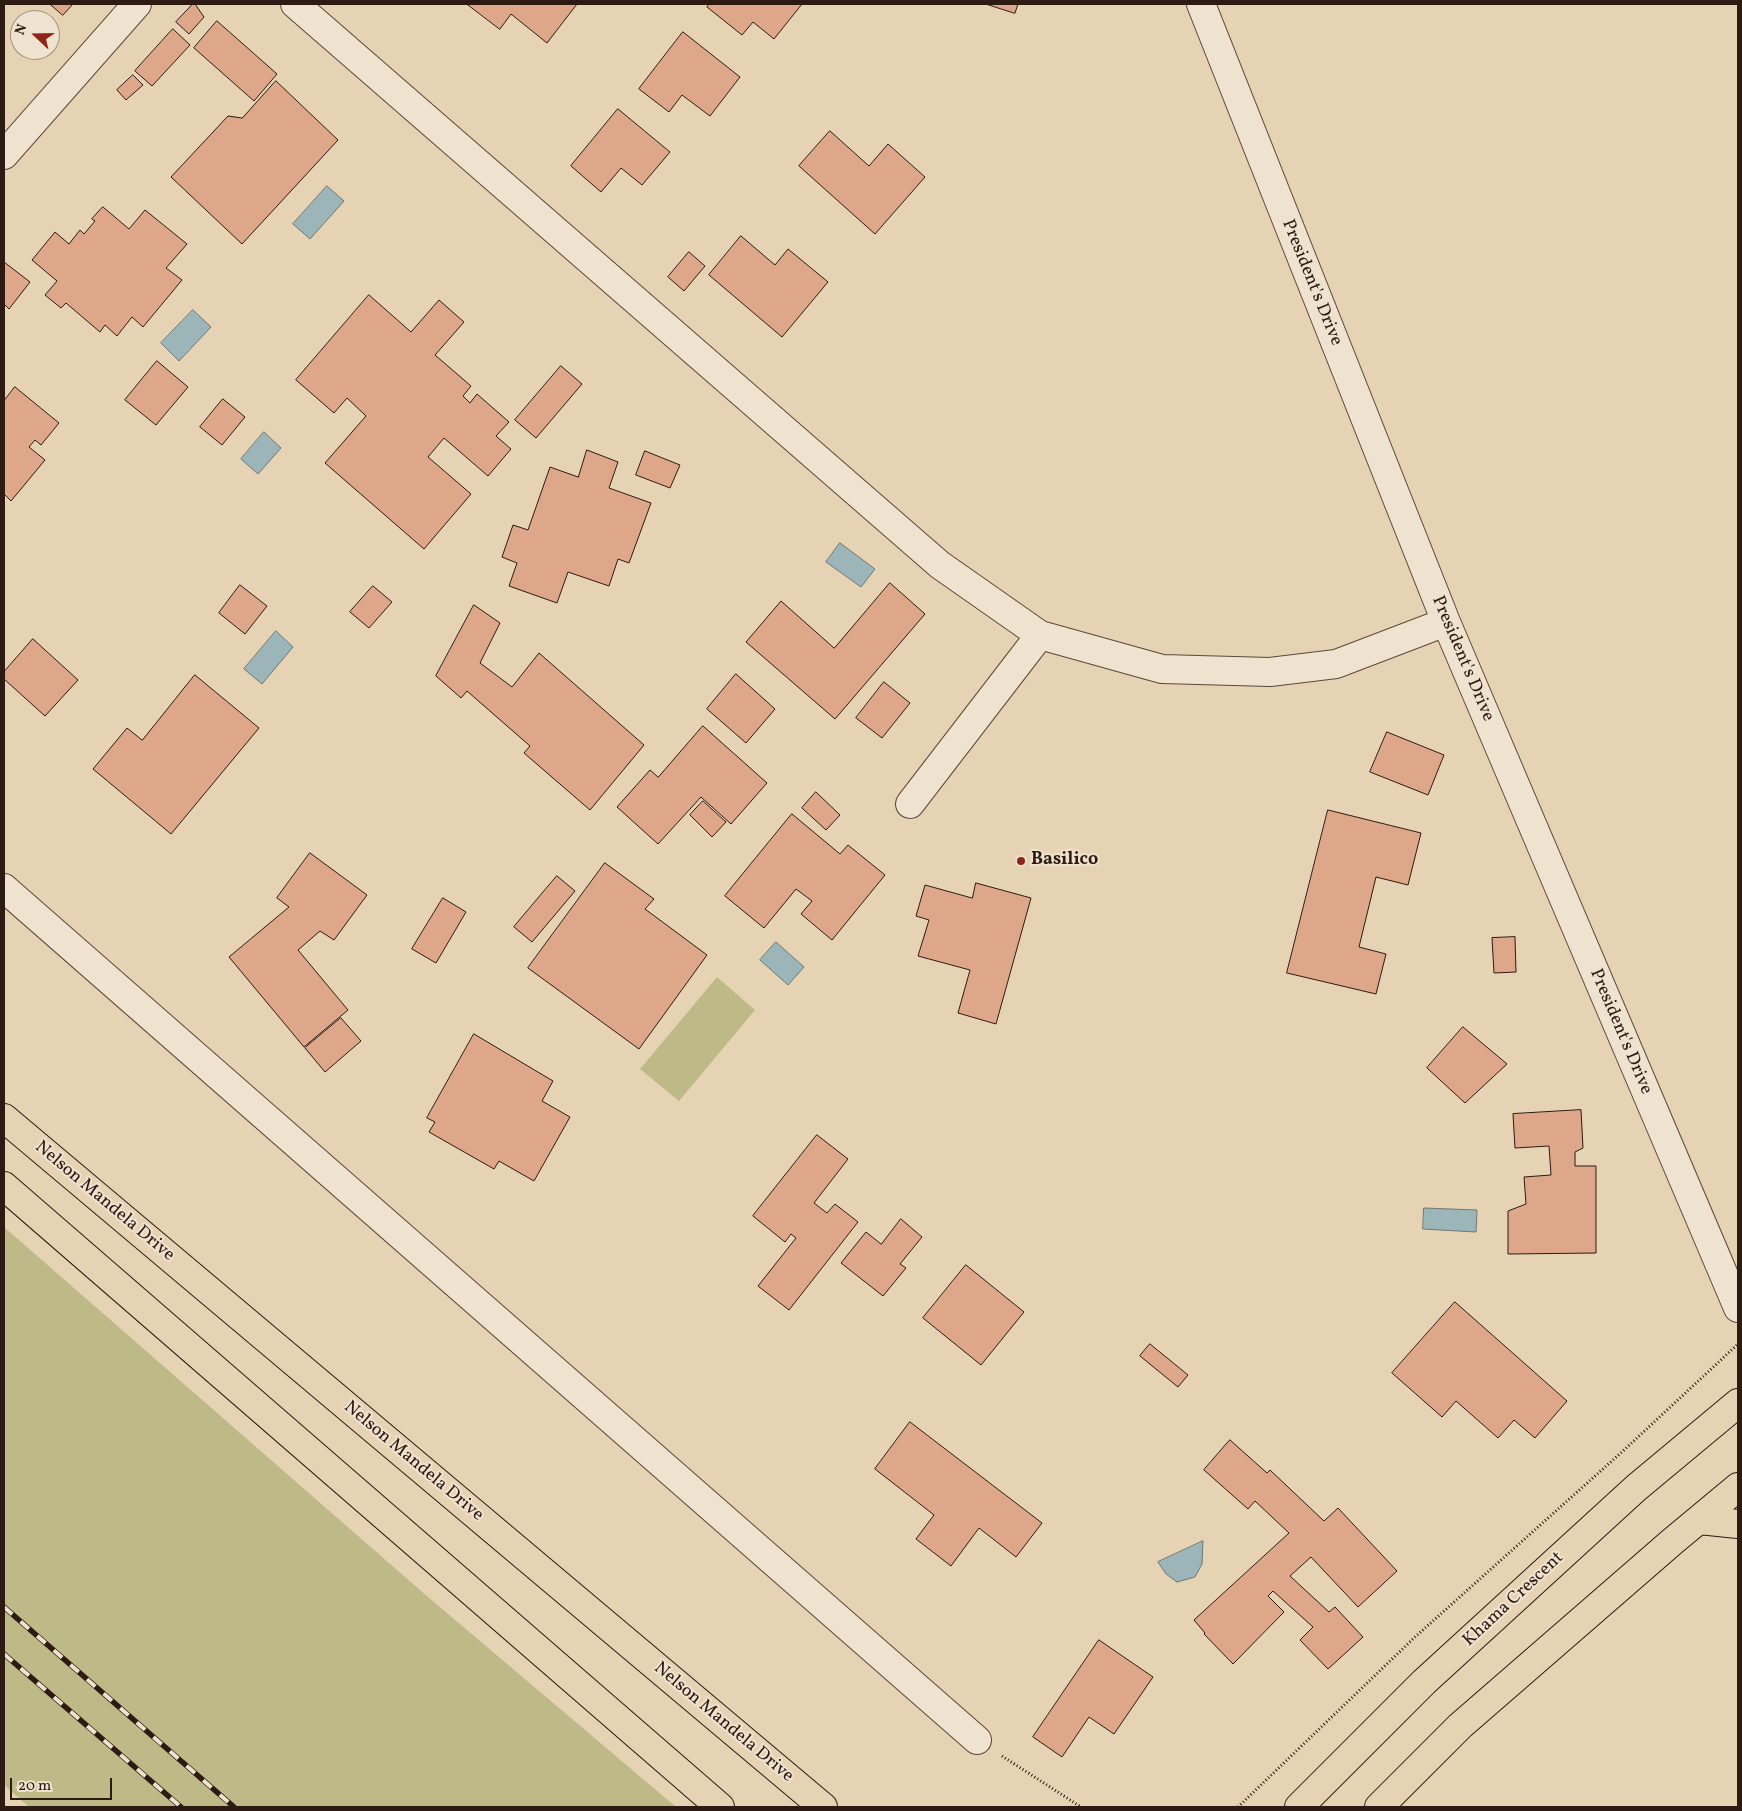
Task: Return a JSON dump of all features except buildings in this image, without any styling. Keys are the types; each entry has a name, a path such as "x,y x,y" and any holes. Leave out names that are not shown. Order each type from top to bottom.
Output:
{"main road":[{"name":"Nelson Mandela Drive","path":"4,1118 823,1807"},
{"path":"4,1186 720,1807"},
{"name":"Khama Crescent","path":"1299,1807 1424,1682 1636,1488 1738,1403"},
{"path":"1379,1807 1460,1726 1738,1487"},
{"path":"1698,1520 1738,1524"}],"street":[{"path":"4,155 137,4"},
{"path":"295,4 940,565 1040,635 1162,669 1270,672 1336,664 1446,622"},
{"name":"President's Drive","path":"1201,4 1446,622 1738,1308"},
{"path":"910,804 1040,635"},
{"path":"4,888 977,1740"}],"path":[{"path":"1238,1807 1415,1637 1623,1451 1738,1344"},
{"path":"977,1740 1081,1807"}],"shaded area":[{"path":"717,977 755,1010 679,1101 640,1069"},
{"path":"4,1227 428,1597 676,1807 29,1807 4,1785"}],"water":[{"path":"327,186 344,201 310,239 293,224"},
{"path":"193,310 211,327 179,361 161,343"},
{"path":"264,432 281,448 258,474 241,459"},
{"path":"840,543 875,569 861,587 826,562"},
{"path":"276,631 293,647 262,684 244,669"},
{"path":"776,942 804,967 788,985 760,960"},
{"path":"1424,1208 1477,1210 1476,1232 1423,1229"},
{"path":"1203,1541 1202,1564 1195,1577 1177,1582 1166,1574 1158,1562"}],"railway":[{"path":"4,1607 234,1807"},
{"path":"4,1654 181,1807"}],"place":[{"name":"Basilico","path":"1021,861"}]}
